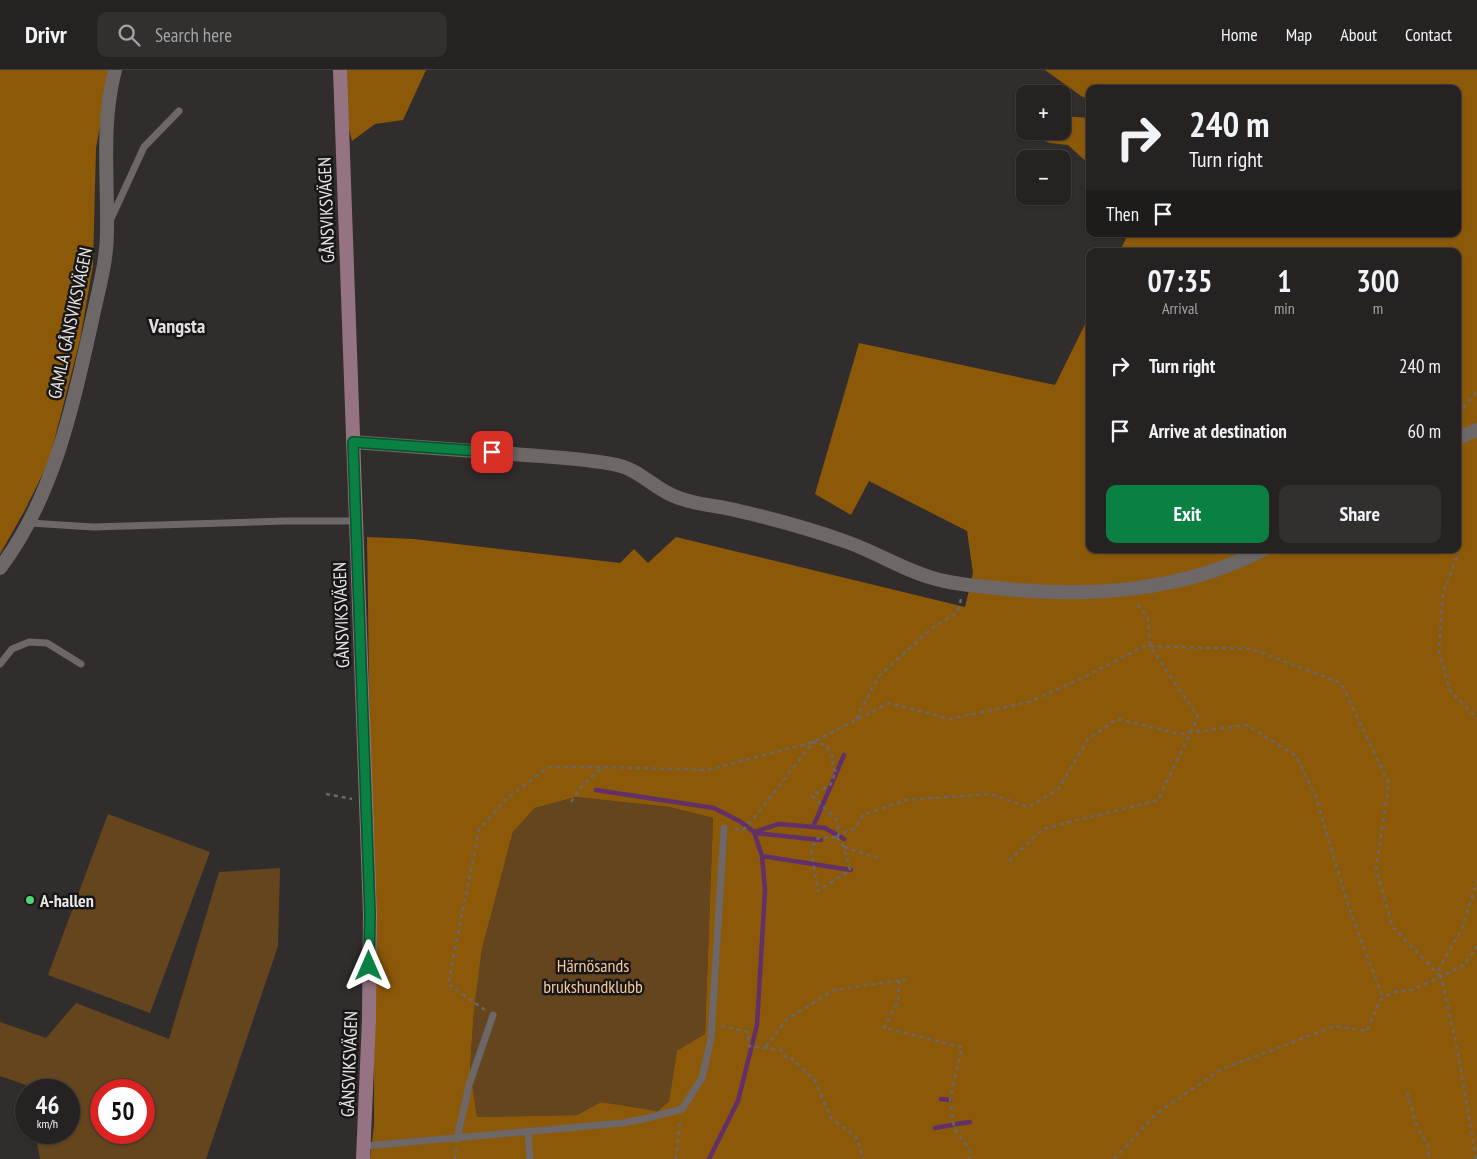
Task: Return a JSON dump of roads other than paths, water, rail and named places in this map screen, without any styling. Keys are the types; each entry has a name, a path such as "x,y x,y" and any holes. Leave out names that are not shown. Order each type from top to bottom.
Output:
{"main road":[{"name":"GÅNSVIKSVÄGEN","path":"340,70 370,914 364,1153"}],"street":[{"name":"GAMLA GÅNSVIKSVÄGEN","path":"0,568 30,523 50,477 77,386 102,272 107,228 106,128 110,90 115,70"},
{"path":"1461,437 1477,430"},
{"path":"353,442 551,457 617,465 632,469 668,494 681,499 740,511 844,540 870,550 903,567 938,580 965,585 1073,593 1126,588 1174,581 1209,573 1256,553"}],"lane":[{"path":"107,228 144,147 179,111"},
{"path":"30,523 93,527 285,521 356,522"},
{"path":"0,664 12,648 29,642 46,643 81,664"},
{"path":"364,1153 457,1139 623,1123 682,1109 702,1078 711,1039 724,828"},
{"path":"457,1139 469,1085 492,1015"},
{"path":"528,1132 530,1159"}],"waterway":[{"path":"813,827 844,755"},
{"path":"596,790 714,808 741,822 754,832 762,856 765,890 757,1025 752,1045"},
{"path":"754,832 779,824 825,828 844,839"},
{"path":"755,833 821,840"},
{"path":"762,856 851,870"},
{"path":"709,1159 738,1101 751,1049"},
{"path":"941,1099 950,1100"},
{"path":"956,1124 970,1122"},
{"path":"935,1128 952,1125"}],"place":[{"name":"A-hallen","path":"30,900"}],"district":[{"name":"Vangsta","path":"177,326"}],"park label":[{"name":"Härnösands brukshundklubb","path":"593,975"}]}
